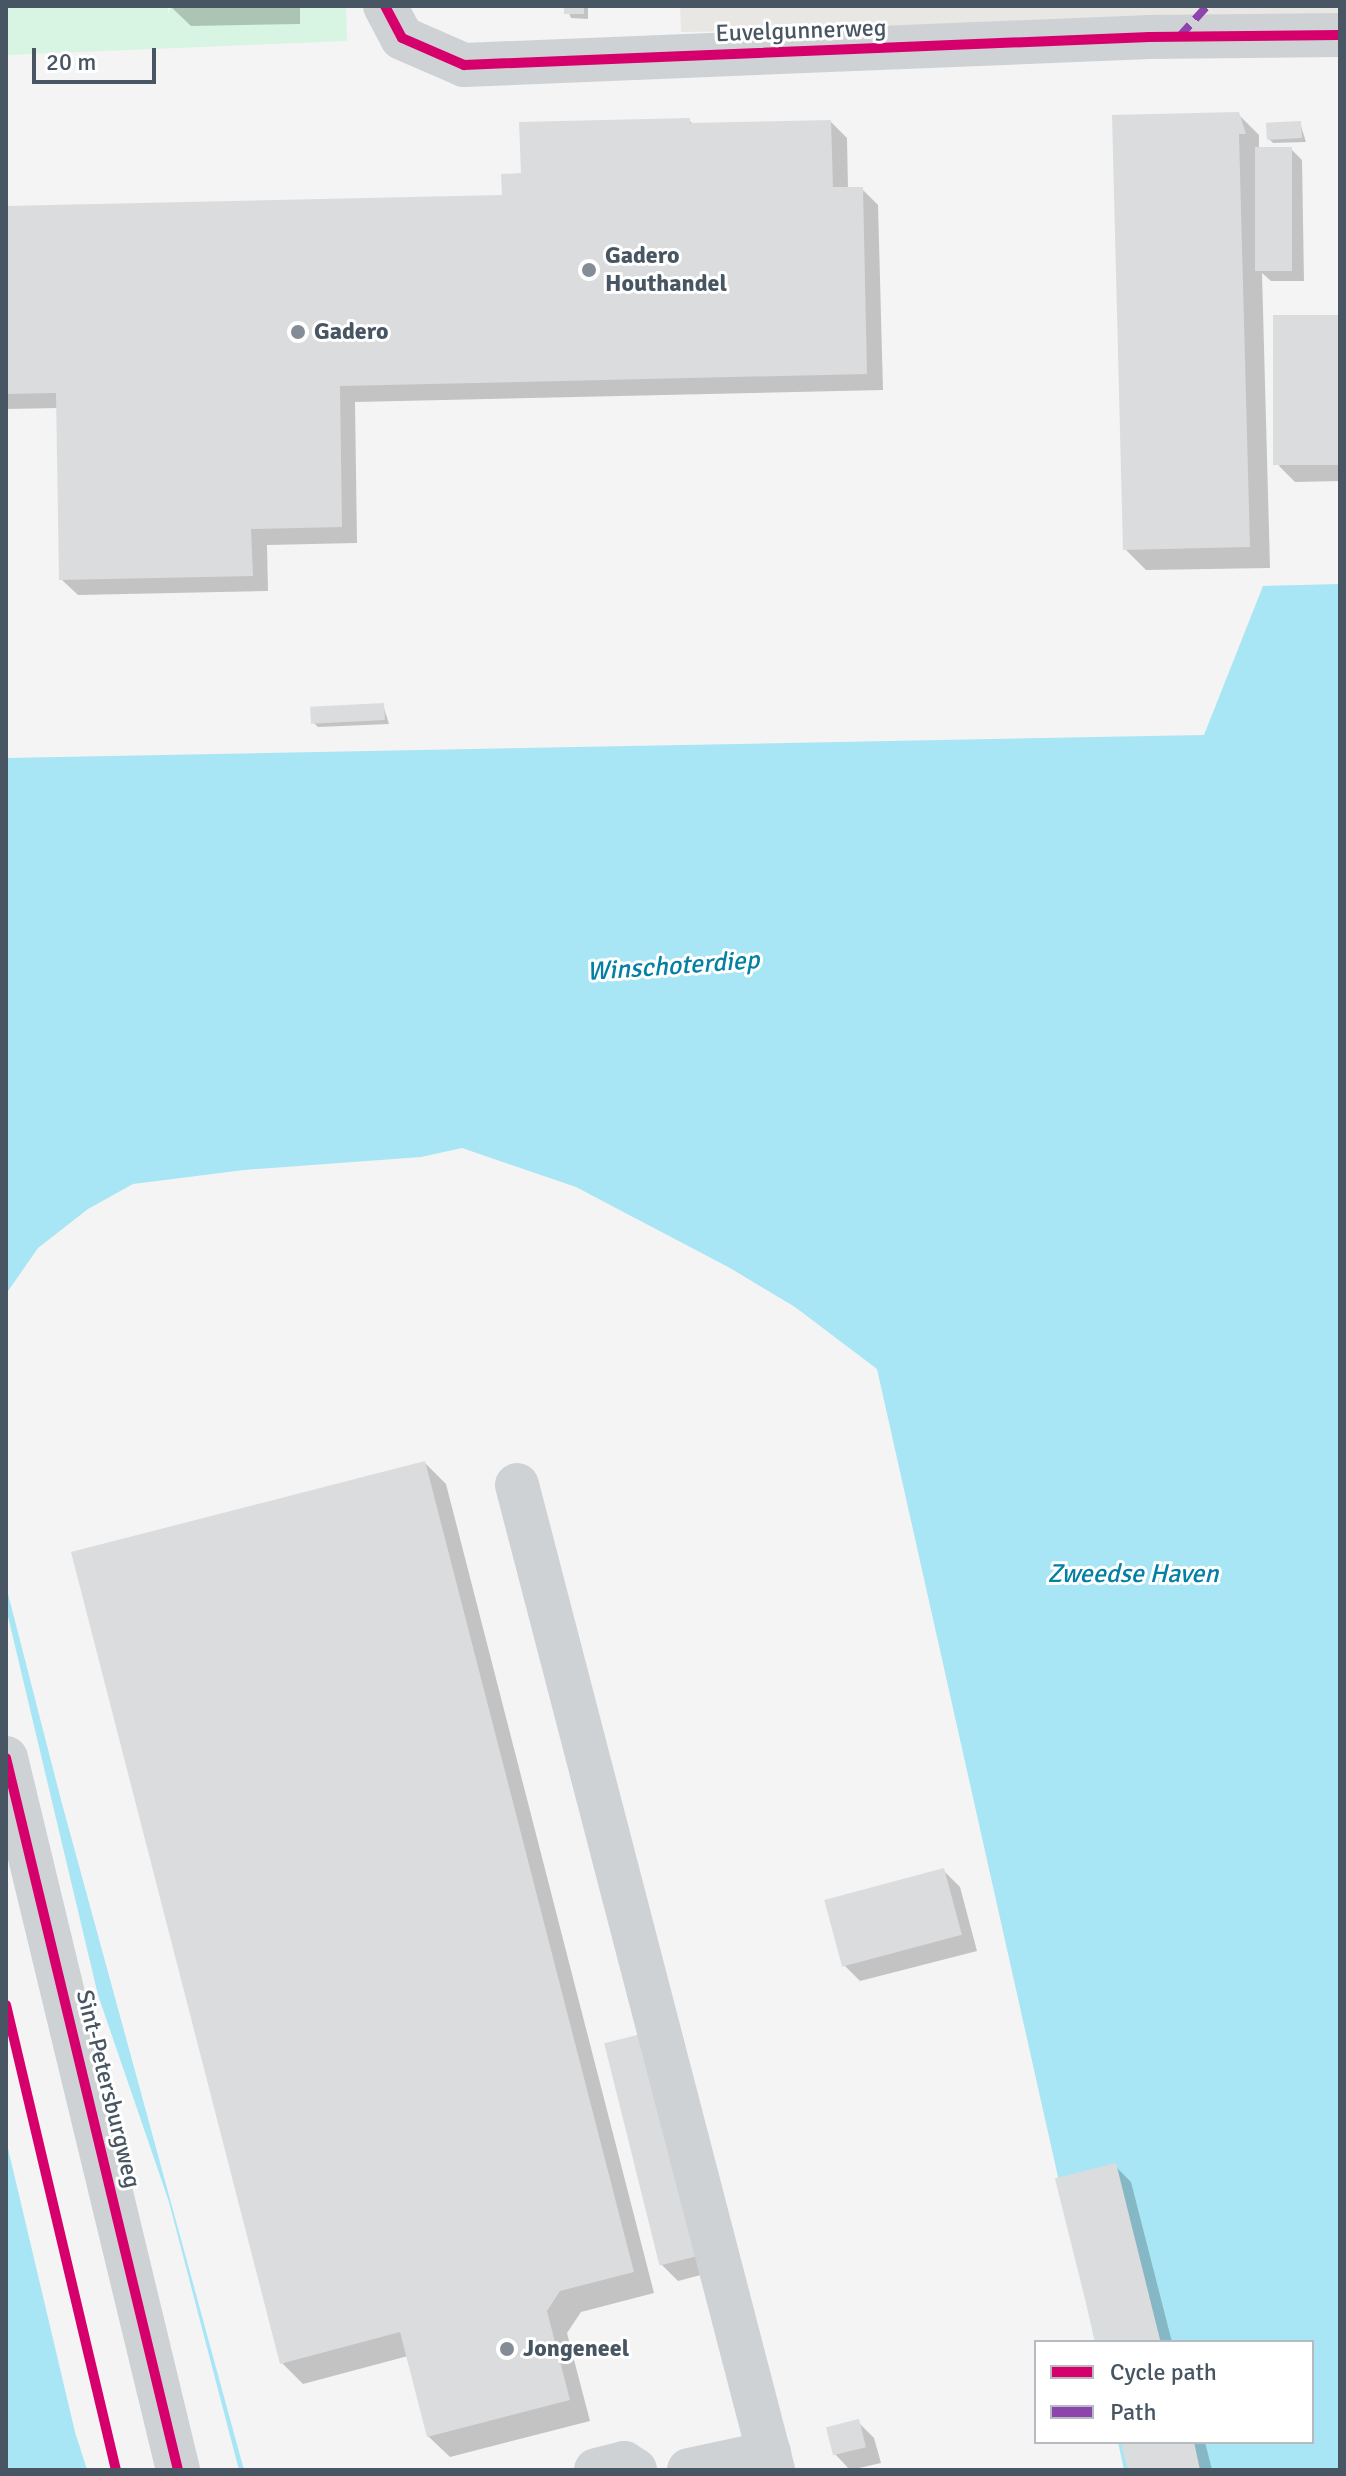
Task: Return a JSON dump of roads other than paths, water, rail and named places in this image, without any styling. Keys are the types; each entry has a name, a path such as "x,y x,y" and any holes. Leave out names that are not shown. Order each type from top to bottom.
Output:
{"street":[{"name":"Euvelgunnerweg","path":"385,6 402,38 464,65 1149,37 1340,35"},
{"path":"517,1485 767,2446 689,2470"},
{"name":"Sint-Petersburgweg","path":"6,1758 174,2450 186,2470"},
{"path":"596,2470 624,2463 635,2470"}],"water":[{"path":"1340,584 1340,2470 1124,2470 1118,2444 1314,2444 1314,2340 1095,2340 877,1369 795,1307 730,1268 576,1187 462,1148 421,1157 244,1170 133,1184 88,1209 38,1248 6,1294 6,758 1204,735 1263,586"},
{"path":"6,1586 61,1800 244,2470 6,2470"}],"place":[{"name":"Gadero Houthandel","path":"589,270"},
{"name":"Gadero","path":"298,332"},
{"name":"Jongeneel","path":"507,2349"}],"water label":[{"name":"Winschoterdiep","path":"673,967"},
{"name":"Zweedse Haven","path":"1133,1575"}]}
